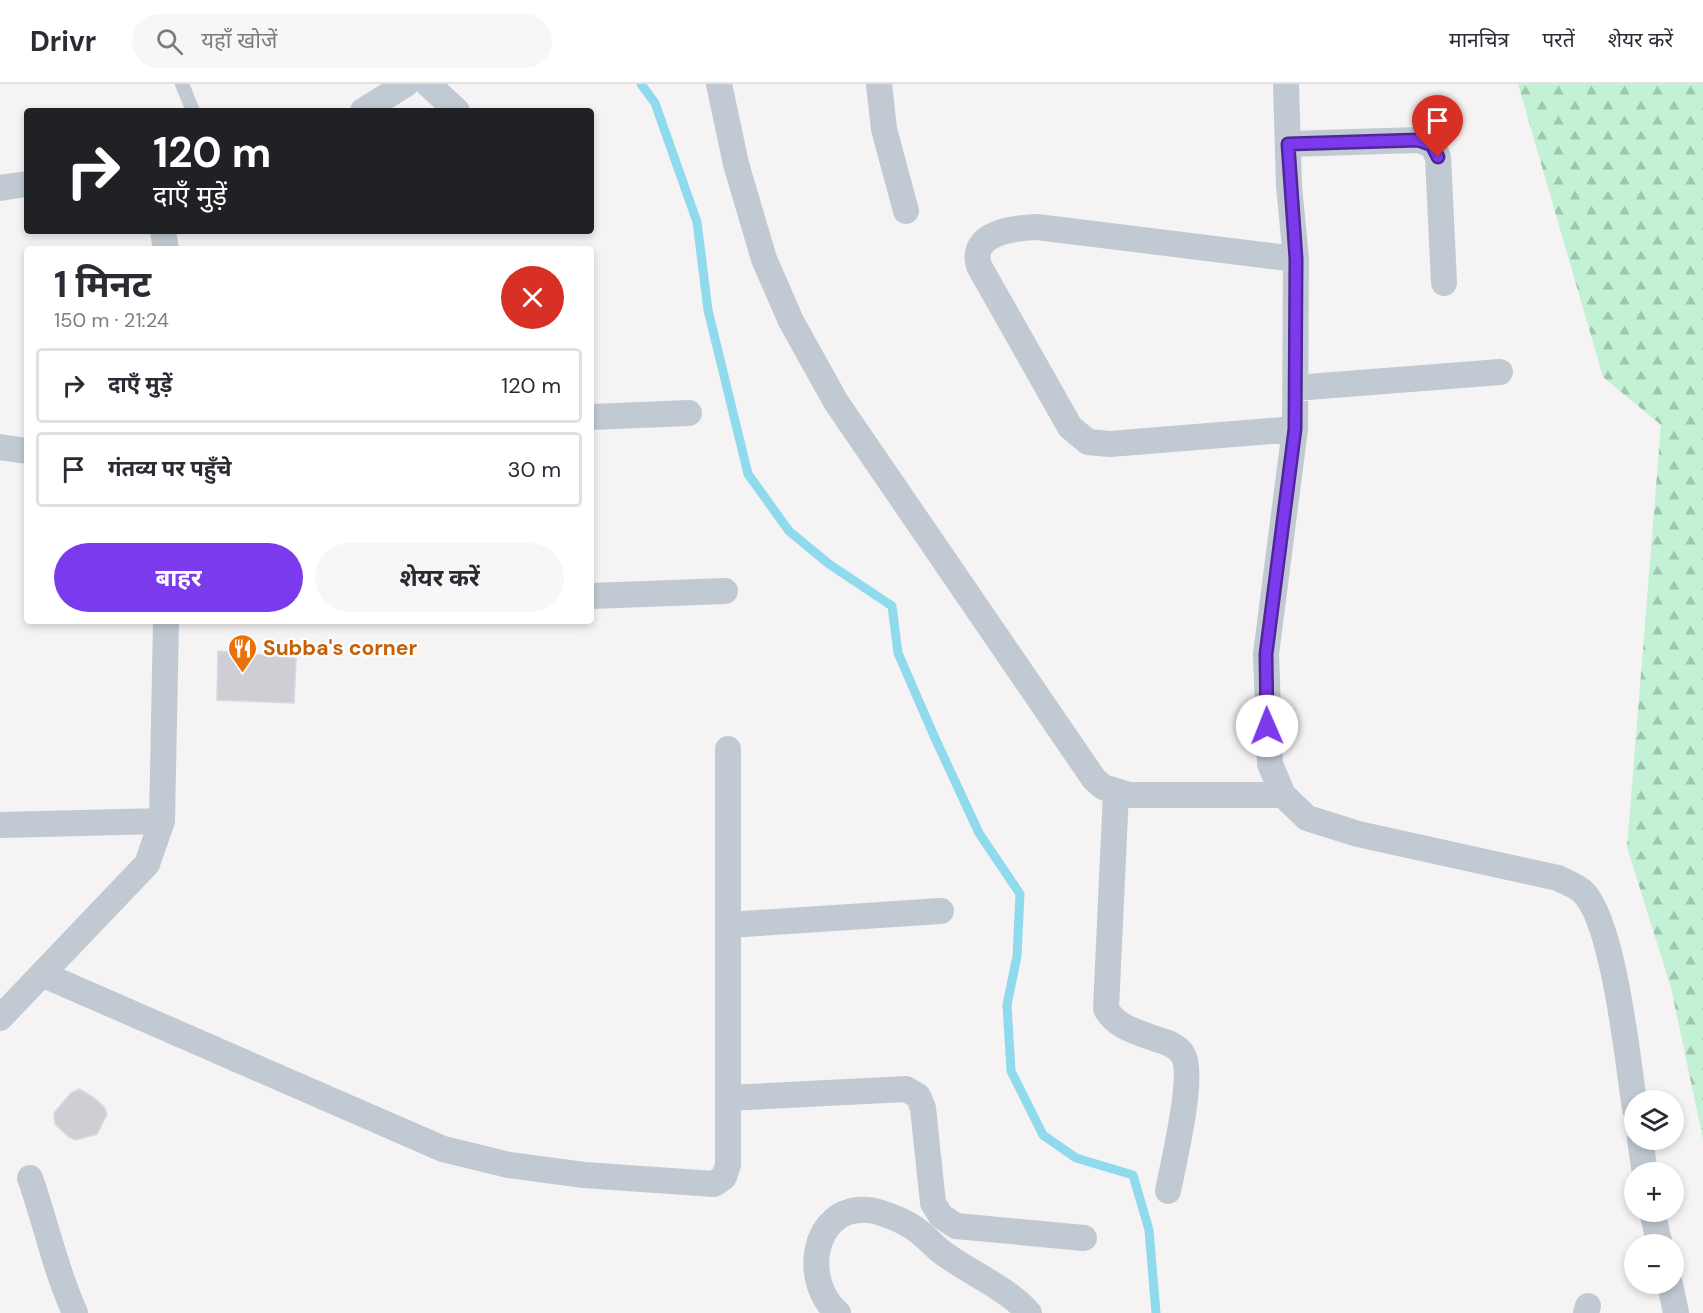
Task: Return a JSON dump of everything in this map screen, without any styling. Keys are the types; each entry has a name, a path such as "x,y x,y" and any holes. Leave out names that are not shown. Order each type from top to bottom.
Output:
{"street":[{"path":"368,108 406,84"},
{"path":"428,84 454,108"},
{"path":"719,84 736,164 764,260 791,321 831,392 1086,769 1103,787 1116,792 1283,795"},
{"path":"879,84 884,129 906,211"},
{"path":"1286,84 1296,259 1295,429 1266,654 1270,764 1283,795 1306,818 1358,834 1558,878 1583,892 1596,914 1610,952 1632,1090"},
{"path":"1288,144 1418,140 1432,145 1438,157 1444,283"},
{"path":"0,188 24,184"},
{"path":"1295,429 1110,444 1088,442 1070,427 979,266 975,254 978,247 988,238 1017,228 1037,226 1296,259"},
{"path":"1295,388 1500,372"},
{"path":"594,417 689,413"},
{"path":"0,447 24,451"},
{"path":"594,596 725,591"},
{"path":"0,1018 44,975 147,864 162,821 166,624"},
{"path":"44,975 443,1149 508,1166 584,1175 714,1184 724,1177 728,1165 728,749"},
{"path":"1116,792 1106,1009 1110,1017 1128,1029 1173,1045 1186,1060 1187,1081 1168,1191"},
{"path":"0,825 162,821"},
{"path":"728,925 941,911"},
{"path":"728,1098 906,1089 918,1096 923,1108 933,1203 941,1216 956,1226 1084,1238"},
{"path":"30,1178 47,1227 58,1275 75,1313"},
{"path":"838,1313 821,1293 816,1260 822,1231 843,1212 870,1210 911,1226 943,1252 1029,1313"},
{"path":"1672,1294 1676,1313"}],"lane":[{"path":"182,84 192,108"}],"green space":[{"path":"1518,84 1703,84 1703,1139 1671,988 1627,847 1661,425 1603,377"}],"building":[{"path":"218,651 296,658 294,703 217,700"},
{"path":"79,1089 93,1097 104,1107 107,1114 97,1134 76,1140 69,1137 55,1124 54,1113 71,1093"}],"waterway":[{"path":"641,84 655,103 697,222 708,310 748,474 789,531 829,564 892,606 898,653 934,736 979,833 1020,894 1017,956 1007,1005 1011,1071 1043,1135 1076,1158 1133,1175 1149,1230 1156,1313"}],"place":[{"name":"Subba's corner","path":"242,674"}],"route":[{"path":"1267,726 1266,654 1295,429 1296,259 1289,186 1288,144 1418,140 1432,145 1438,157"}]}
